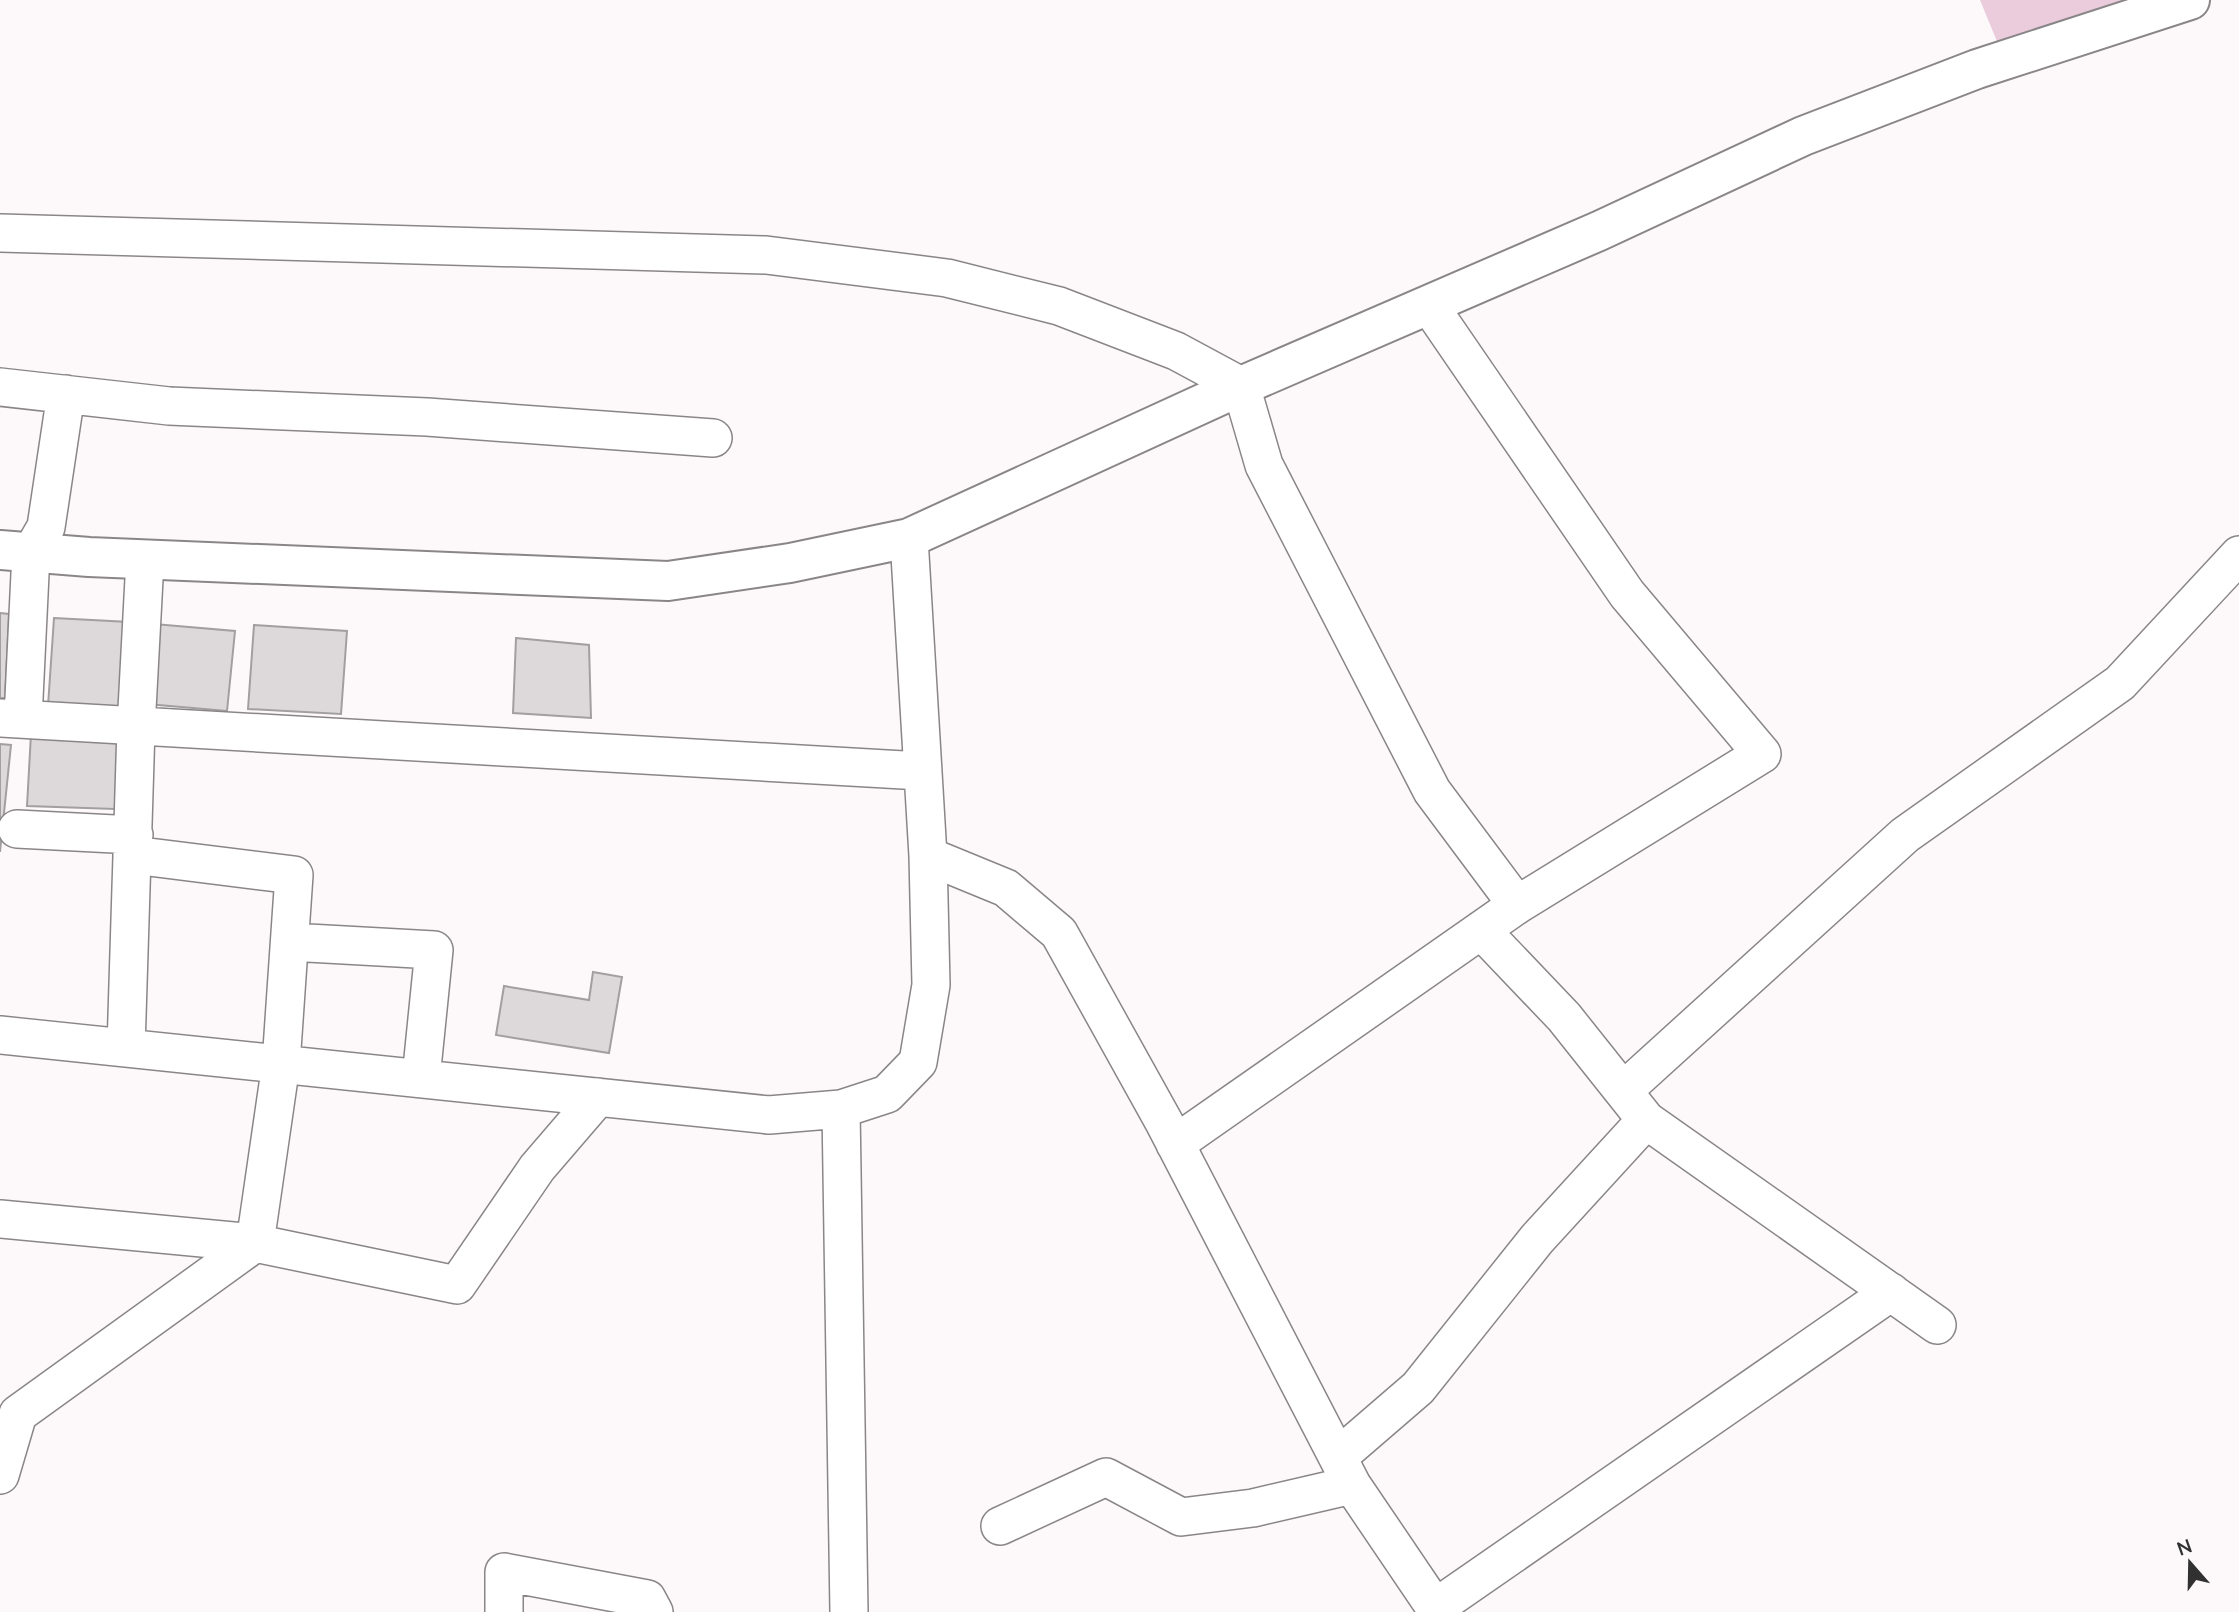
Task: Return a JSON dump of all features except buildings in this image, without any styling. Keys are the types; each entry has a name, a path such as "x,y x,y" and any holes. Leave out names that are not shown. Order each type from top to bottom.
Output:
{"street":[{"path":"16,552 145,560 668,581 790,563 909,538 1241,386 1599,231 1803,136 1977,69 2190,0"},
{"path":"0,233 766,255 947,278 1059,306 1176,351 1241,386 1264,465 1432,791 1517,905"},
{"path":"1175,1144 1517,905 1762,754 1627,594 1429,305"},
{"path":"0,387 170,406 427,417 713,438"},
{"path":"66,394 46,527 16,552 12,719 921,771"},
{"path":"0,1035 769,1115 841,1109 887,1094 918,1062 931,985 928,856 909,538"},
{"path":"1623,1091 1905,835 2120,682 2239,555"},
{"path":"126,1048 136,728 145,560"},
{"path":"0,1475 18,1414 255,1243 281,1064 294,875 133,845 17,829"},
{"path":"928,856 1006,888 1059,933 1175,1144 1345,1471 1436,1610 1891,1292"},
{"path":"1480,930 1564,1017 1646,1120 1937,1325"},
{"path":"290,942 434,950 421,1078"},
{"path":"0,1219 255,1243 457,1285 537,1168 598,1097"},
{"path":"841,1109 849,1612"},
{"path":"1000,1526 1106,1477 1181,1517 1253,1508 1345,1471 1418,1388 1537,1239 1646,1120"},
{"path":"504,1612 504,1572 647,1599 654,1612"}],"shaded area":[{"path":"1980,0 2161,0 1998,44"}]}
